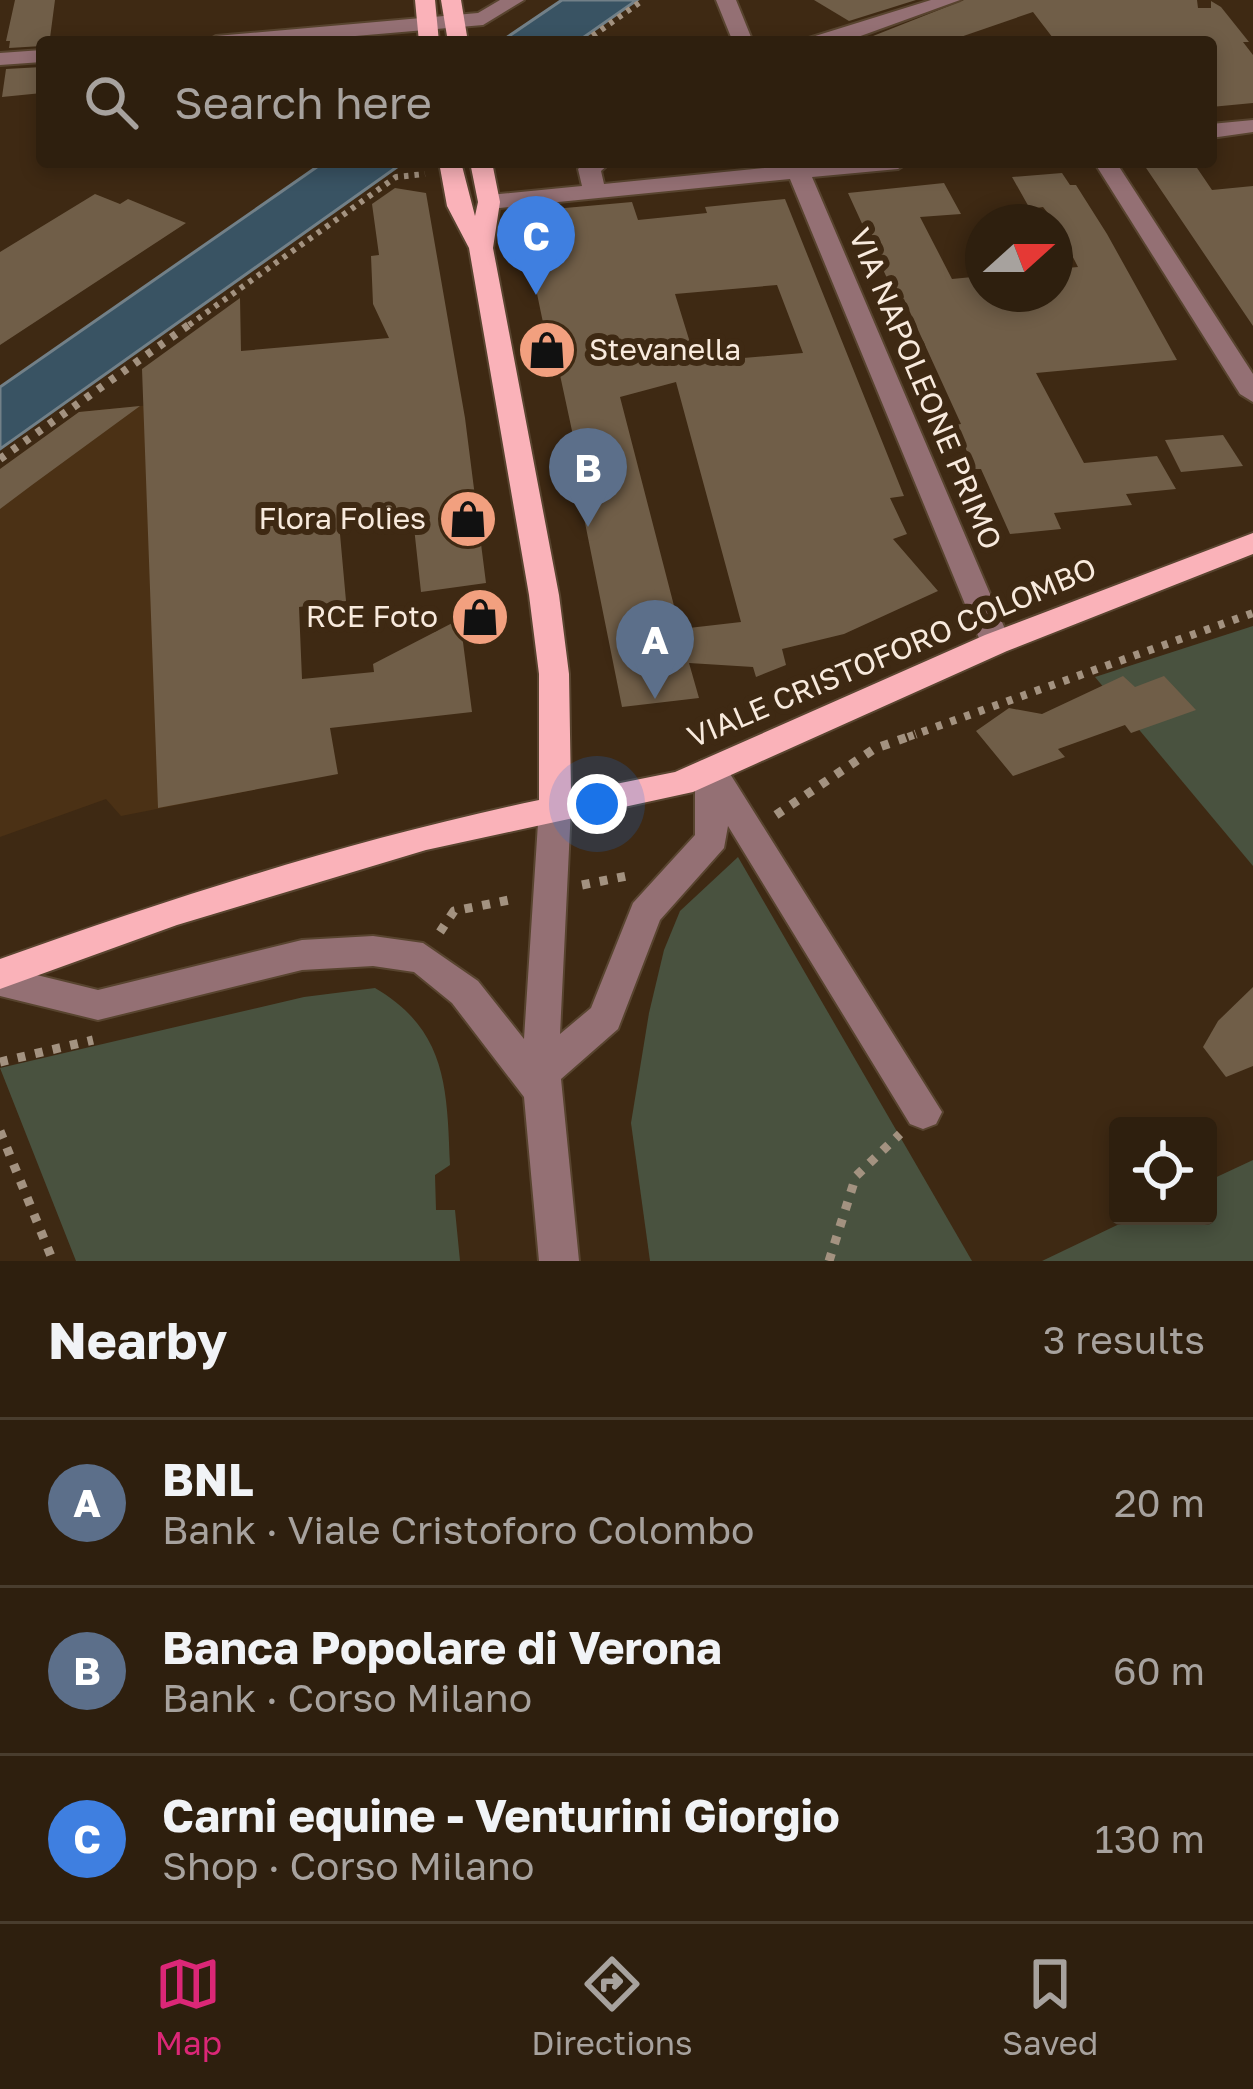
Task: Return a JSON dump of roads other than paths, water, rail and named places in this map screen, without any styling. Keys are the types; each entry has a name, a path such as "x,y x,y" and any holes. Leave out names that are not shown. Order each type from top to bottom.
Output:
{"main road":[{"path":"424,0 428,33"},
{"path":"451,0 457,32"},
{"path":"451,168 458,206 481,248 544,595 554,674 554,808"},
{"path":"481,248 489,202 482,168"},
{"name":"VIALE CRISTOFORO COLOMBO","path":"0,977 172,912 426,837 554,808 644,794 711,770 996,643 1253,543"}],"street":[{"path":"357,36 457,32 514,0"},
{"path":"726,0 741,36"},
{"path":"839,36 950,0"},
{"path":"0,59 36,56"},
{"path":"1217,129 1253,126"},
{"path":"591,168 595,193"},
{"path":"489,202 788,168"},
{"name":"VIA NAPOLEONE PRIMO","path":"796,168 996,643"},
{"path":"1109,168 1253,394"},
{"path":"541,1081 605,1018 645,913 712,839 711,770"},
{"path":"711,770 923,1112"},
{"path":"554,808 545,910 541,1081 559,1261"},
{"path":"0,977 98,1005 302,956 373,951 423,958 465,992 541,1081"}],"water":[{"path":"562,0 637,0 586,36 509,36"},
{"path":"315,168 396,168 0,449 0,387"}],"place":[{"name":"Carni equine - Venturini Giorgio","path":"536,295"},
{"name":"Stevanella","path":"547,350"},
{"name":"Flora Folies","path":"468,519"},
{"name":"Banca Popolare di Verona","path":"588,527"},
{"name":"RCE Foto","path":"480,617"},
{"name":"BNL","path":"655,699"}]}
